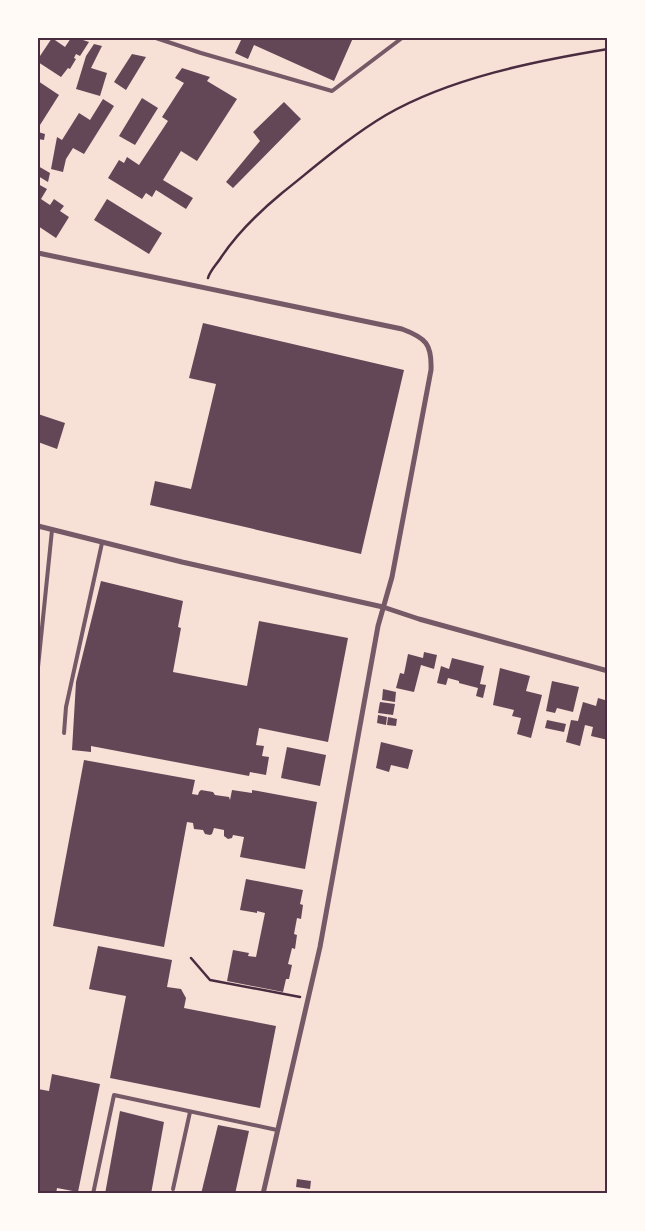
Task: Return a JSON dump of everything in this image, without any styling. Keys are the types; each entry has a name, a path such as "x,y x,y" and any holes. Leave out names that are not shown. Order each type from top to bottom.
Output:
{"street":[{"path":"38,254 402,329 419,335 429,345 432,358 431,370 392,578 378,626 320,947 263,1194"},
{"path":"38,526 102,543 383,607 419,619 608,671"}],"lane":[{"path":"156,38 332,91 402,38"},
{"path":"38,667 52,530"},
{"path":"64,732 66,707 102,543"},
{"path":"93,1194 114,1095 277,1130"},
{"path":"173,1189 190,1112"}],"path":[{"path":"204,289 209,274 229,244 249,223 276,198 344,143 387,115 429,95 476,79 544,61 608,49"},
{"path":"191,958 210,980 309,998"}],"building":[{"path":"52,38 65,47 71,38 89,42 80,56 76,54 74,58 76,59 70,69 68,68 61,77 38,62 38,59"},
{"path":"242,38 353,38 334,81 254,45 248,59 235,53"},
{"path":"94,44 102,46 91,68 107,73 100,96 76,89 86,56"},
{"path":"132,54 146,57 126,90 114,82"},
{"path":"182,68 210,77 207,81 237,99 197,161 181,151 163,180 193,198 186,209 156,190 152,197 146,193 142,199 108,178 119,160 124,163 127,157 139,165 168,121 162,117 184,83 175,78"},
{"path":"38,81 59,95 40,125 38,124"},
{"path":"142,98 158,108 135,145 119,136"},
{"path":"103,99 114,106 84,154 73,148 66,159 63,172 51,169 57,137 62,140 79,113 90,120"},
{"path":"284,102 301,119 233,188 226,182 260,141 253,132"},
{"path":"38,132 45,134 44,140 38,139"},
{"path":"38,166 50,173 48,182 38,176"},
{"path":"38,184 47,189 41,199 50,205 54,199 64,206 60,211 69,217 56,238 38,226"},
{"path":"107,199 162,233 149,254 94,220"},
{"path":"203,323 404,370 361,554 150,505 155,481 191,489 216,384 189,378"},
{"path":"38,414 65,423 57,449 38,442"},
{"path":"101,581 183,601 178,627 181,628 173,672 247,686 259,621 348,638 328,742 259,728 256,745 264,746 262,756 269,757 266,775 250,772 249,776 91,746 91,752 72,750 76,682"},
{"path":"424,652 437,655 434,669 421,665 414,692 396,688 400,673 404,674 408,654 423,658"},
{"path":"452,658 484,666 480,684 486,685 483,698 476,696 478,688 459,683 459,681 448,678 446,685 437,683 441,666 449,669"},
{"path":"500,668 530,676 526,691 542,695 531,738 517,734 521,718 512,716 514,710 493,705"},
{"path":"552,681 579,687 573,712 557,708 555,713 546,711"},
{"path":"383,689 396,692 395,702 382,700"},
{"path":"598,698 608,701 608,740 591,736 593,727 585,725 580,746 566,742 571,720 578,721 583,702 596,706"},
{"path":"380,702 395,704 393,715 378,713"},
{"path":"378,715 387,717 386,725 377,723"},
{"path":"388,717 397,719 396,726 387,725"},
{"path":"547,720 566,724 564,732 545,728"},
{"path":"381,742 413,750 408,769 391,765 389,772 376,768"},
{"path":"287,747 326,755 320,786 281,778"},
{"path":"84,760 195,780 192,794 198,795 201,790 229,797 230,800 232,790 252,793 252,790 317,802 305,869 240,857 244,837 233,835 232,838 228,839 224,836 224,830 214,828 212,834 205,834 203,830 194,829 193,823 187,822 164,947 53,926"},
{"path":"246,879 303,890 300,904 303,905 301,919 297,918 294,934 297,935 295,949 292,948 288,964 292,965 289,979 286,979 283,992 227,981 233,950 249,953 248,956 256,957 265,913 240,910"},
{"path":"98,946 172,960 167,987 181,989 186,998 184,1008 276,1026 260,1108 110,1078 126,996 89,989"},
{"path":"52,1074 100,1084 78,1192 57,1188 56,1194 38,1194 38,1089 49,1091"},
{"path":"120,1111 164,1122 151,1194 105,1194"},
{"path":"218,1125 249,1131 235,1194 201,1194"},
{"path":"297,1179 311,1181 310,1189 296,1187"}]}
